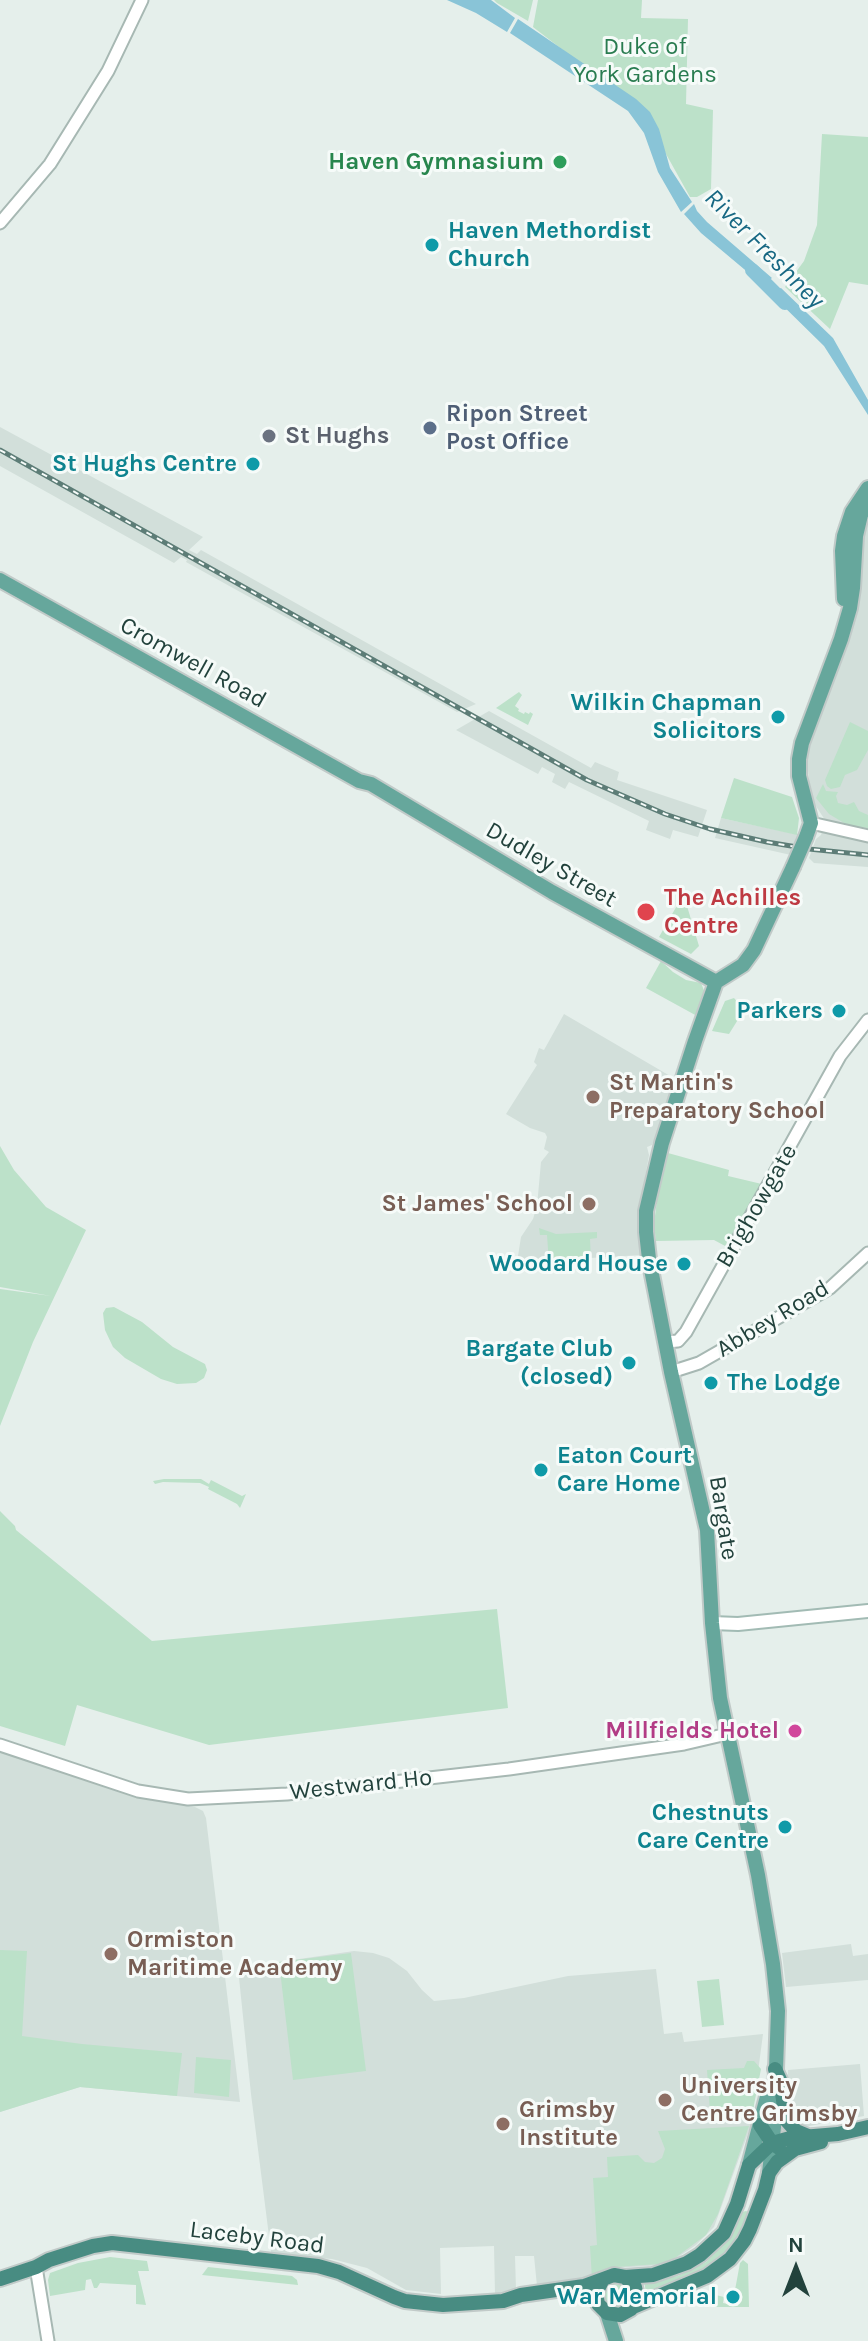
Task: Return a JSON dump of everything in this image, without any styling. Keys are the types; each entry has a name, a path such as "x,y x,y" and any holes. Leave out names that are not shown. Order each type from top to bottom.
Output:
{"highway":[{"path":"775,2069 780,2080 786,2120 792,2129 808,2137"},
{"path":"760,2125 772,2143 781,2149 795,2149 838,2134"},
{"path":"749,2165 772,2143 868,2127"},
{"path":"769,2173 777,2162 795,2149"},
{"name":"Bargate","path":"625,2277 671,2270 700,2255 724,2233 749,2165"},
{"name":"Bargate","path":"630,2310 720,2267 744,2241 769,2173"},
{"path":"737,2204 757,2209"},
{"name":"Laceby Road","path":"0,2279 49,2260 112,2243 318,2266 394,2297 425,2304 456,2306 526,2301 562,2294 577,2295 602,2308"},
{"path":"614,2275 625,2277 633,2284 636,2301 630,2310 617,2316 602,2308 597,2288 602,2281 614,2275"},
{"name":"Laceby Road","path":"508,2300 602,2281"}],"main road":[{"path":"844,627 844,536 852,512 868,488"},
{"path":"716,982 743,965 754,950 809,830 799,759 844,627 853,588 856,536 868,500"},
{"name":"Cromwell Road","path":"0,580 366,783"},
{"name":"Dudley Street","path":"366,783 552,892 716,982"},
{"name":"Bargate","path":"716,982 662,1143 646,1211 649,1259 707,1530 720,1698 767,1922 778,2011 769,2173"},
{"path":"712,1623 738,1624 868,1611"},
{"name":"Bargate","path":"749,2165 775,2069"},
{"path":"602,2308 617,2341"},
{"path":"617,2341 630,2310"}],"street":[{"path":"0,223 50,164 108,71 142,0"},
{"path":"809,830 868,836"},
{"name":"Brighowgate","path":"666,1342 678,1341 686,1332 840,1056 868,1020"},
{"name":"Abbey Road","path":"671,1372 699,1363 830,1288 868,1253"},
{"name":"Westward Ho","path":"0,1745 138,1791 188,1799 287,1794 509,1769 684,1744 727,1734"},
{"path":"36,2267 48,2341"}],"shaded area":[{"path":"0,427 203,537 189,550 197,554 201,550 476,704 457,712 187,560 181,557 174,563 0,466"},
{"path":"868,511 868,867 814,863 809,858 825,820 810,797 807,757"},
{"path":"489,711 591,768 595,762 619,772 617,780 707,810 698,837 673,830 670,839 646,830 649,821 569,782 565,789 552,782 555,774 542,767 538,774 456,730"},
{"path":"721,818 800,835 791,855 715,838"},
{"path":"564,1014 677,1080 652,1145 647,1147 649,1155 641,1201 642,1255 522,1262 518,1256 521,1237 533,1219 537,1206 541,1162 549,1152 544,1149 545,1133 506,1114 537,1065 534,1062 539,1048 544,1050"},
{"name":"Ormiston Maritime Academy","path":"0,1752 144,1799 203,1811 240,2102 80,2087 0,2112"},
{"path":"851,1944 853,1956 868,1954 868,1980 786,1987 782,1953"},
{"name":"Grimsby Institute","path":"354,1951 389,1958 407,1971 434,2001 464,1998 568,1976 656,1969 664,2034 682,2032 684,2042 763,2034 751,2125 714,2227 696,2245 675,2259 661,2265 615,2268 592,2281 581,2278 537,2286 534,2256 515,2256 516,2290 495,2294 494,2246 440,2248 441,2294 406,2290 367,2268 332,2259 273,2254 251,2094 238,1968"},
{"path":"860,2064 864,2116 804,2127 798,2125 786,2107 788,2070"}],"green space":[{"path":"494,0 533,0 528,21 497,3"},
{"name":"Duke of York Gardens","path":"538,0 642,0 641,18 688,19 686,104 713,110 711,189 697,197 690,197 642,111 533,27"},
{"path":"822,134 868,137 868,285 849,282 830,329 785,287 804,261 817,225"},
{"path":"519,692 522,695 515,706 518,711 533,714 528,725 496,708"},
{"path":"850,722 868,731 868,750 857,770 845,775 840,787 831,789 825,780"},
{"path":"734,778 792,797 799,818 797,835 721,818"},
{"path":"823,784 826,791 838,792 838,803 847,805 854,802 859,811 868,815 868,828 849,826 829,814 816,798"},
{"path":"679,902 687,906 699,946 691,954 659,937"},
{"path":"661,961 686,980 701,983 705,993 697,1016 646,988"},
{"path":"734,998 744,1010 729,1034 712,1031 725,1001"},
{"path":"0,1146 14,1170 46,1207 86,1230 33,1342 0,1426 0,1289 51,1296 0,1287"},
{"path":"668,1153 729,1170 728,1176 766,1185 727,1247 714,1240 656,1241 654,1224 657,1200"},
{"path":"539,1228 556,1234 597,1232 597,1238 590,1239 591,1260 549,1263 547,1235 540,1235"},
{"path":"114,1307 142,1322 173,1347 205,1364 207,1370 204,1378 196,1383 177,1384 161,1379 125,1358 113,1347 105,1330 103,1313 106,1308"},
{"path":"201,1479 209,1484 211,1480 242,1496 246,1494 240,1508 200,1483 155,1484 153,1481"},
{"path":"0,1511 16,1530 152,1641 497,1609 508,1708 209,1745 77,1705 65,1746 0,1726"},
{"path":"0,1950 27,1951 22,2036 182,2053 177,2096 80,2087 0,2112"},
{"path":"351,1953 366,2071 293,2080 279,1962"},
{"path":"719,1979 724,2025 702,2027 697,1981"},
{"path":"196,2057 231,2060 229,2097 194,2093"},
{"path":"747,2061 754,2061 761,2069 752,2115 713,2116 710,2112 707,2070 744,2068"},
{"path":"749,2126 718,2214 706,2235 675,2258 660,2264 616,2267 604,2270 592,2279 590,2246 597,2245 593,2178 608,2177 607,2157 638,2155 645,2162 654,2163 662,2158 665,2149 658,2131"},
{"path":"742,2212 753,2214 725,2260 647,2298 644,2281 678,2276 706,2262 729,2237"},
{"path":"110,2257 147,2261 149,2271 138,2271 146,2305 136,2304 136,2285 100,2283 94,2288 91,2279 86,2280 85,2290 50,2296 50,2273 78,2263"},
{"path":"743,2260 748,2264 749,2307 716,2307 701,2296 707,2293 724,2297 723,2303 738,2306 741,2292 735,2290"},
{"path":"208,2267 292,2276 298,2285 202,2275"},
{"path":"614,2284 624,2285 632,2293 631,2304 613,2311 605,2303 604,2296"}],"water":[{"path":"447,0 491,0 515,18 507,32"},
{"path":"518,19 636,99 650,112 659,129 670,168 692,202 681,212 658,172 644,133 628,111 510,33"},
{"path":"694,204 707,222 772,278 763,285 701,233 684,214"},
{"path":"781,288 833,338 868,400 868,415 824,346 772,295"}],"waterway":[{"name":"River Freshney","path":"752,270 785,303"}],"railway":[{"path":"0,450 587,780 665,814 710,829 809,849 868,855"}],"place":[{"name":"Haven Gymnasium","path":"560,162"},
{"name":"Haven Methordist Church","path":"432,245"},
{"name":"Ripon Street Post Office","path":"430,428"},
{"name":"St Hughs","path":"269,436"},
{"name":"St Hughs Centre","path":"253,464"},
{"name":"Wilkin Chapman Solicitors","path":"778,717"},
{"name":"The Achilles Centre","path":"646,912"},
{"name":"Parkers","path":"839,1011"},
{"name":"St Martin's Preparatory School","path":"593,1097"},
{"name":"St James' School","path":"589,1204"},
{"name":"Woodard House","path":"684,1264"},
{"name":"Bargate Club (closed)","path":"629,1363"},
{"name":"The Lodge","path":"711,1383"},
{"name":"Eaton Court Care Home","path":"541,1470"},
{"name":"Millfields Hotel","path":"795,1731"},
{"name":"Chestnuts Care Centre","path":"785,1827"},
{"name":"Ormiston Maritime Academy","path":"111,1954"},
{"name":"University Centre Grimsby","path":"665,2100"},
{"name":"Grimsby Institute","path":"503,2124"},
{"name":"War Memorial","path":"733,2297"}]}
